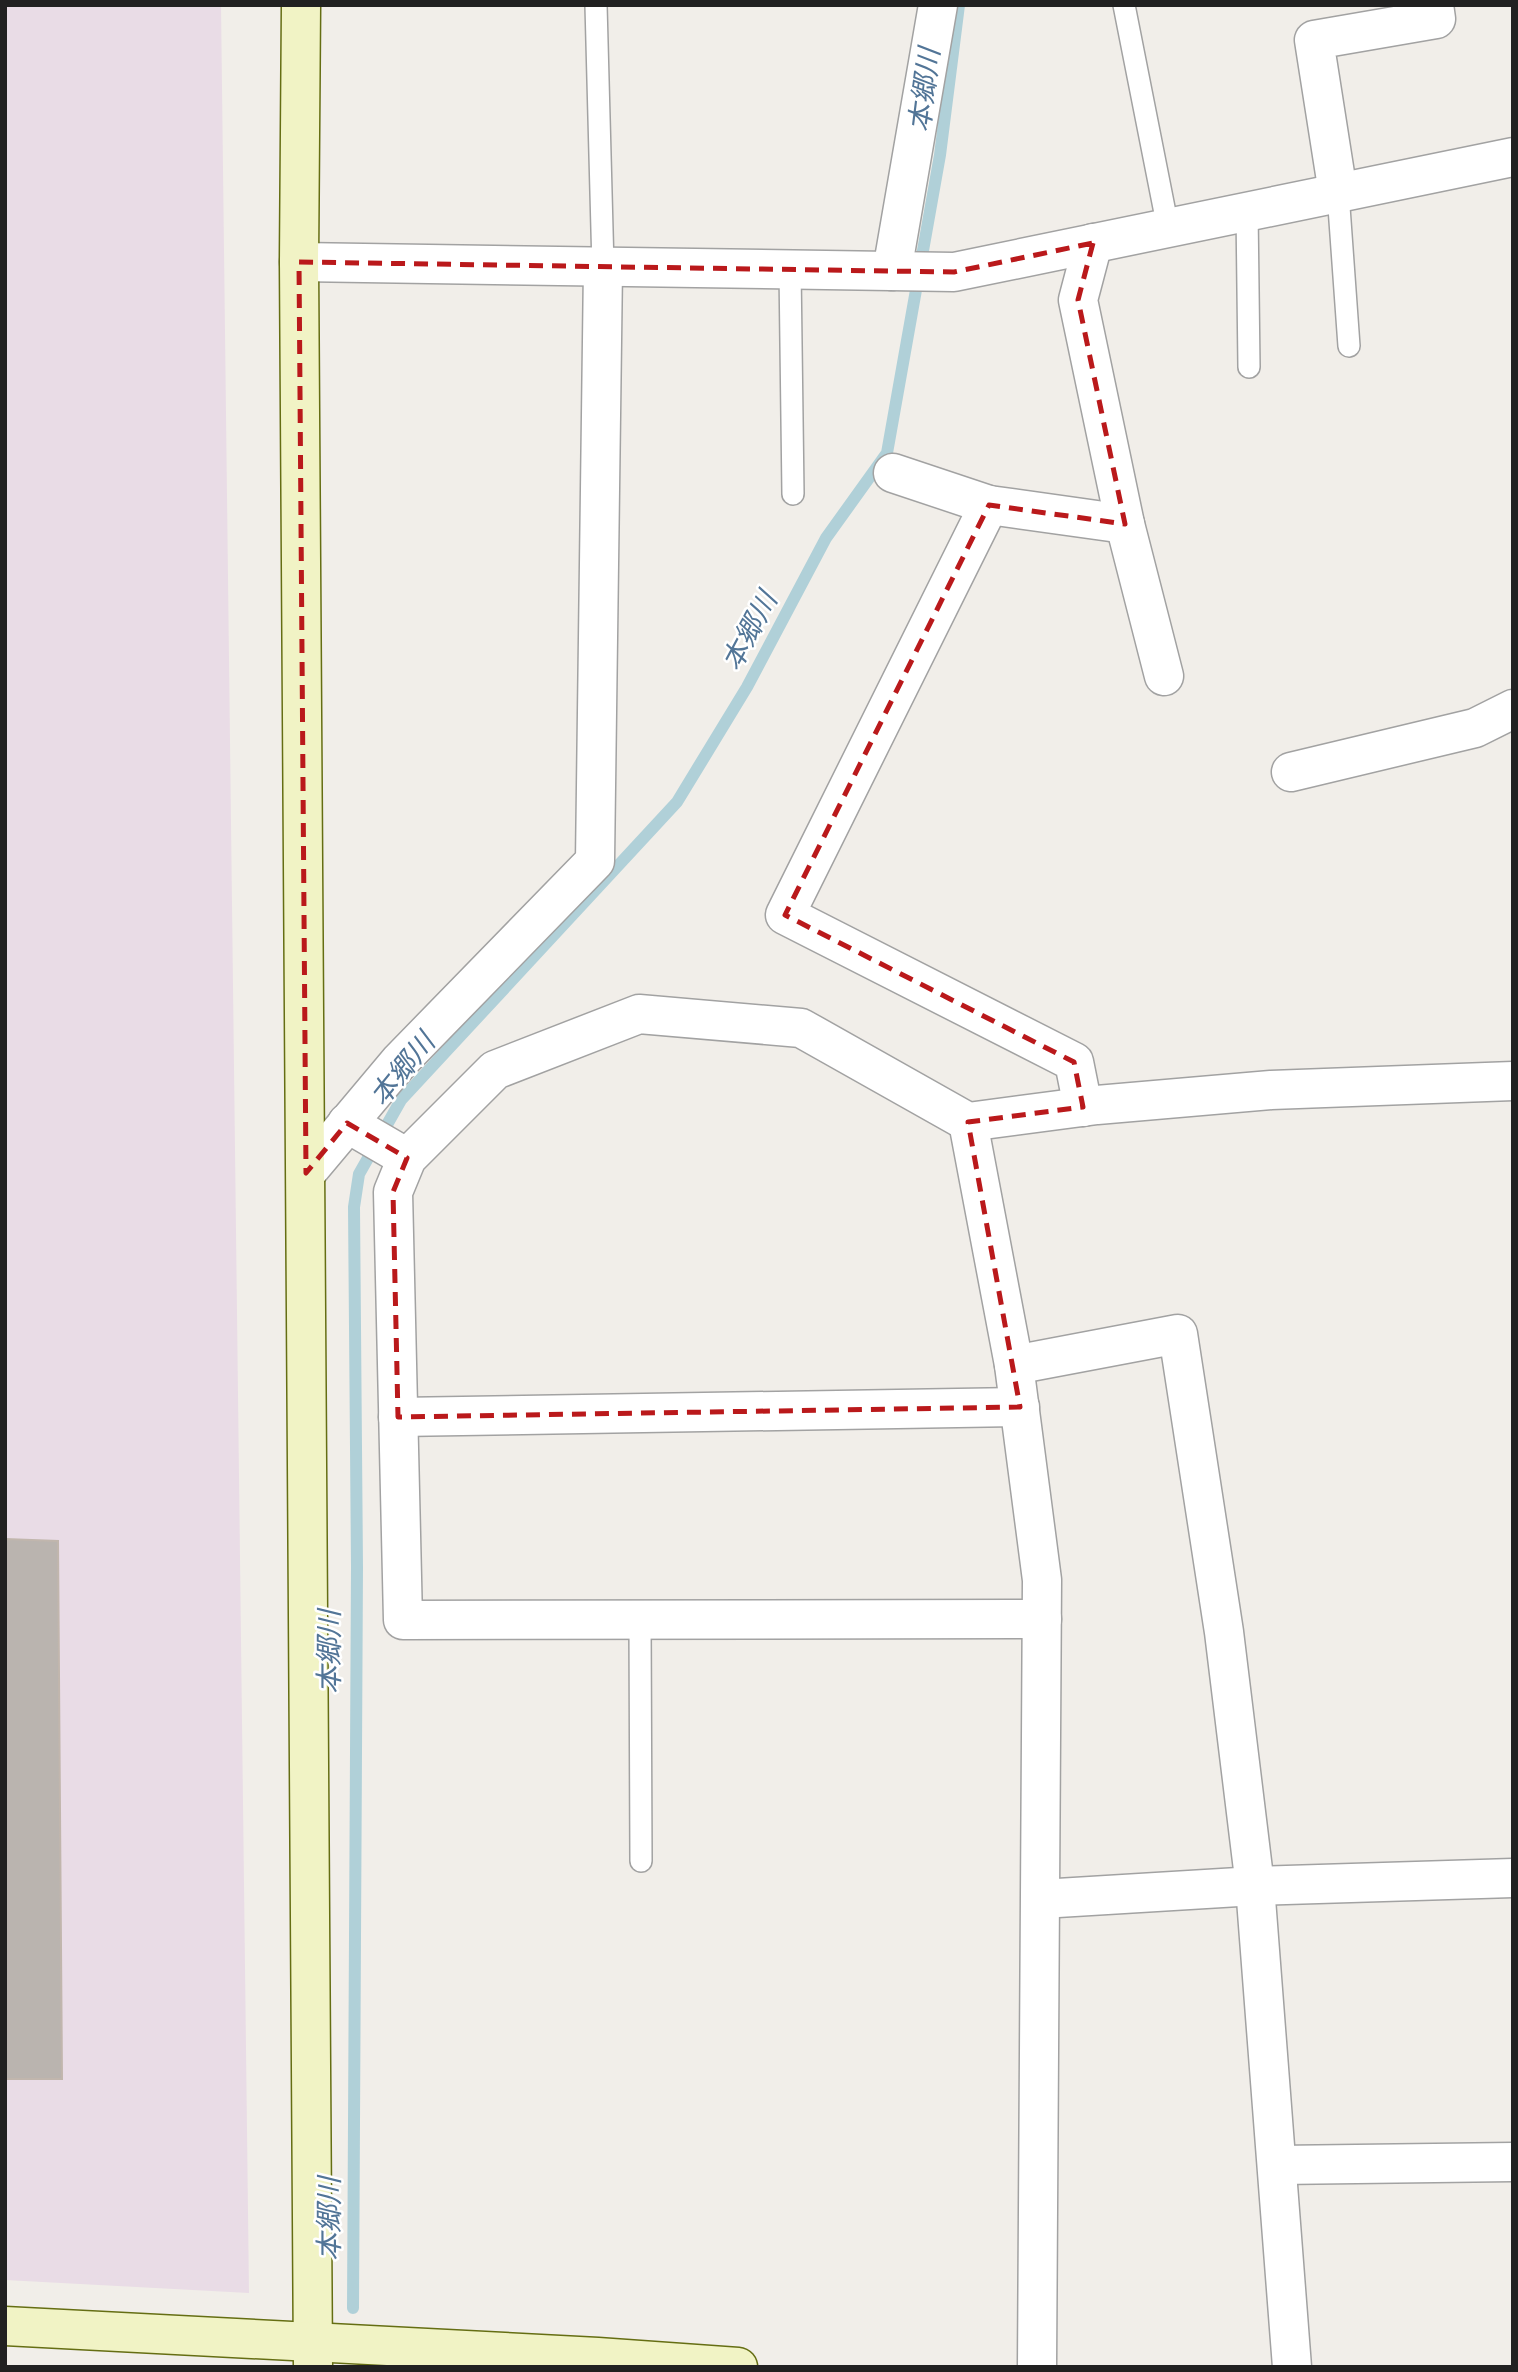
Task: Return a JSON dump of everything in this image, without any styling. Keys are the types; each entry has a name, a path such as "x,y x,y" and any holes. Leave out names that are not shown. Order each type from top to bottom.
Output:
{"street":[{"path":"301,5 299,262 314,2354"},
{"path":"892,271 938,5"},
{"path":"1338,192 1314,40 1436,19 1434,5"},
{"path":"299,262 954,272 1513,157"},
{"path":"1093,243 1078,300 1125,524 1164,676"},
{"path":"306,1173 400,1061 595,862 603,267"},
{"path":"893,472 989,505 1125,524"},
{"path":"989,505 785,915 1074,1062 1083,1107"},
{"path":"1291,772 1475,728 1513,709"},
{"path":"1042,1619 402,1620 393,1192 407,1158 495,1070 639,1014 801,1028 968,1122 1083,1107 1271,1090 1513,1081"},
{"path":"968,1122 1014,1365 1042,1580 1037,2367"},
{"path":"349,1124 407,1158"},
{"path":"1014,1365 1178,1334 1224,1632 1255,1886 1292,2367"},
{"path":"398,1417 1020,1407"},
{"path":"1041,1899 1255,1886 1513,1878"},
{"path":"1278,2165 1513,2162"},
{"path":"5,2326 314,2354 724,2366"}],"lane":[{"path":"596,5 603,267"},
{"path":"1124,5 1168,228"},
{"path":"1338,192 1349,346"},
{"path":"1247,211 1249,367"},
{"path":"790,269 793,494"},
{"path":"640,1621 641,1861"}],"highlighted area":[{"path":"1093,243 1078,300 1125,524 989,505 785,915 1074,1062 1083,1107 968,1122 1020,1407 398,1417 393,1192 407,1158 347,1123 306,1173 299,262 954,272"}],"shaded area":[{"path":"5,5 221,5 249,2293 5,2280"}],"building":[{"path":"5,1539 58,1541 62,2079 5,2079"}],"waterway":[{"name":"本郷川","path":"353,2308 357,1567 354,1207 359,1174 401,1100 677,802 747,687 826,538 887,453 940,155 959,5"}]}
